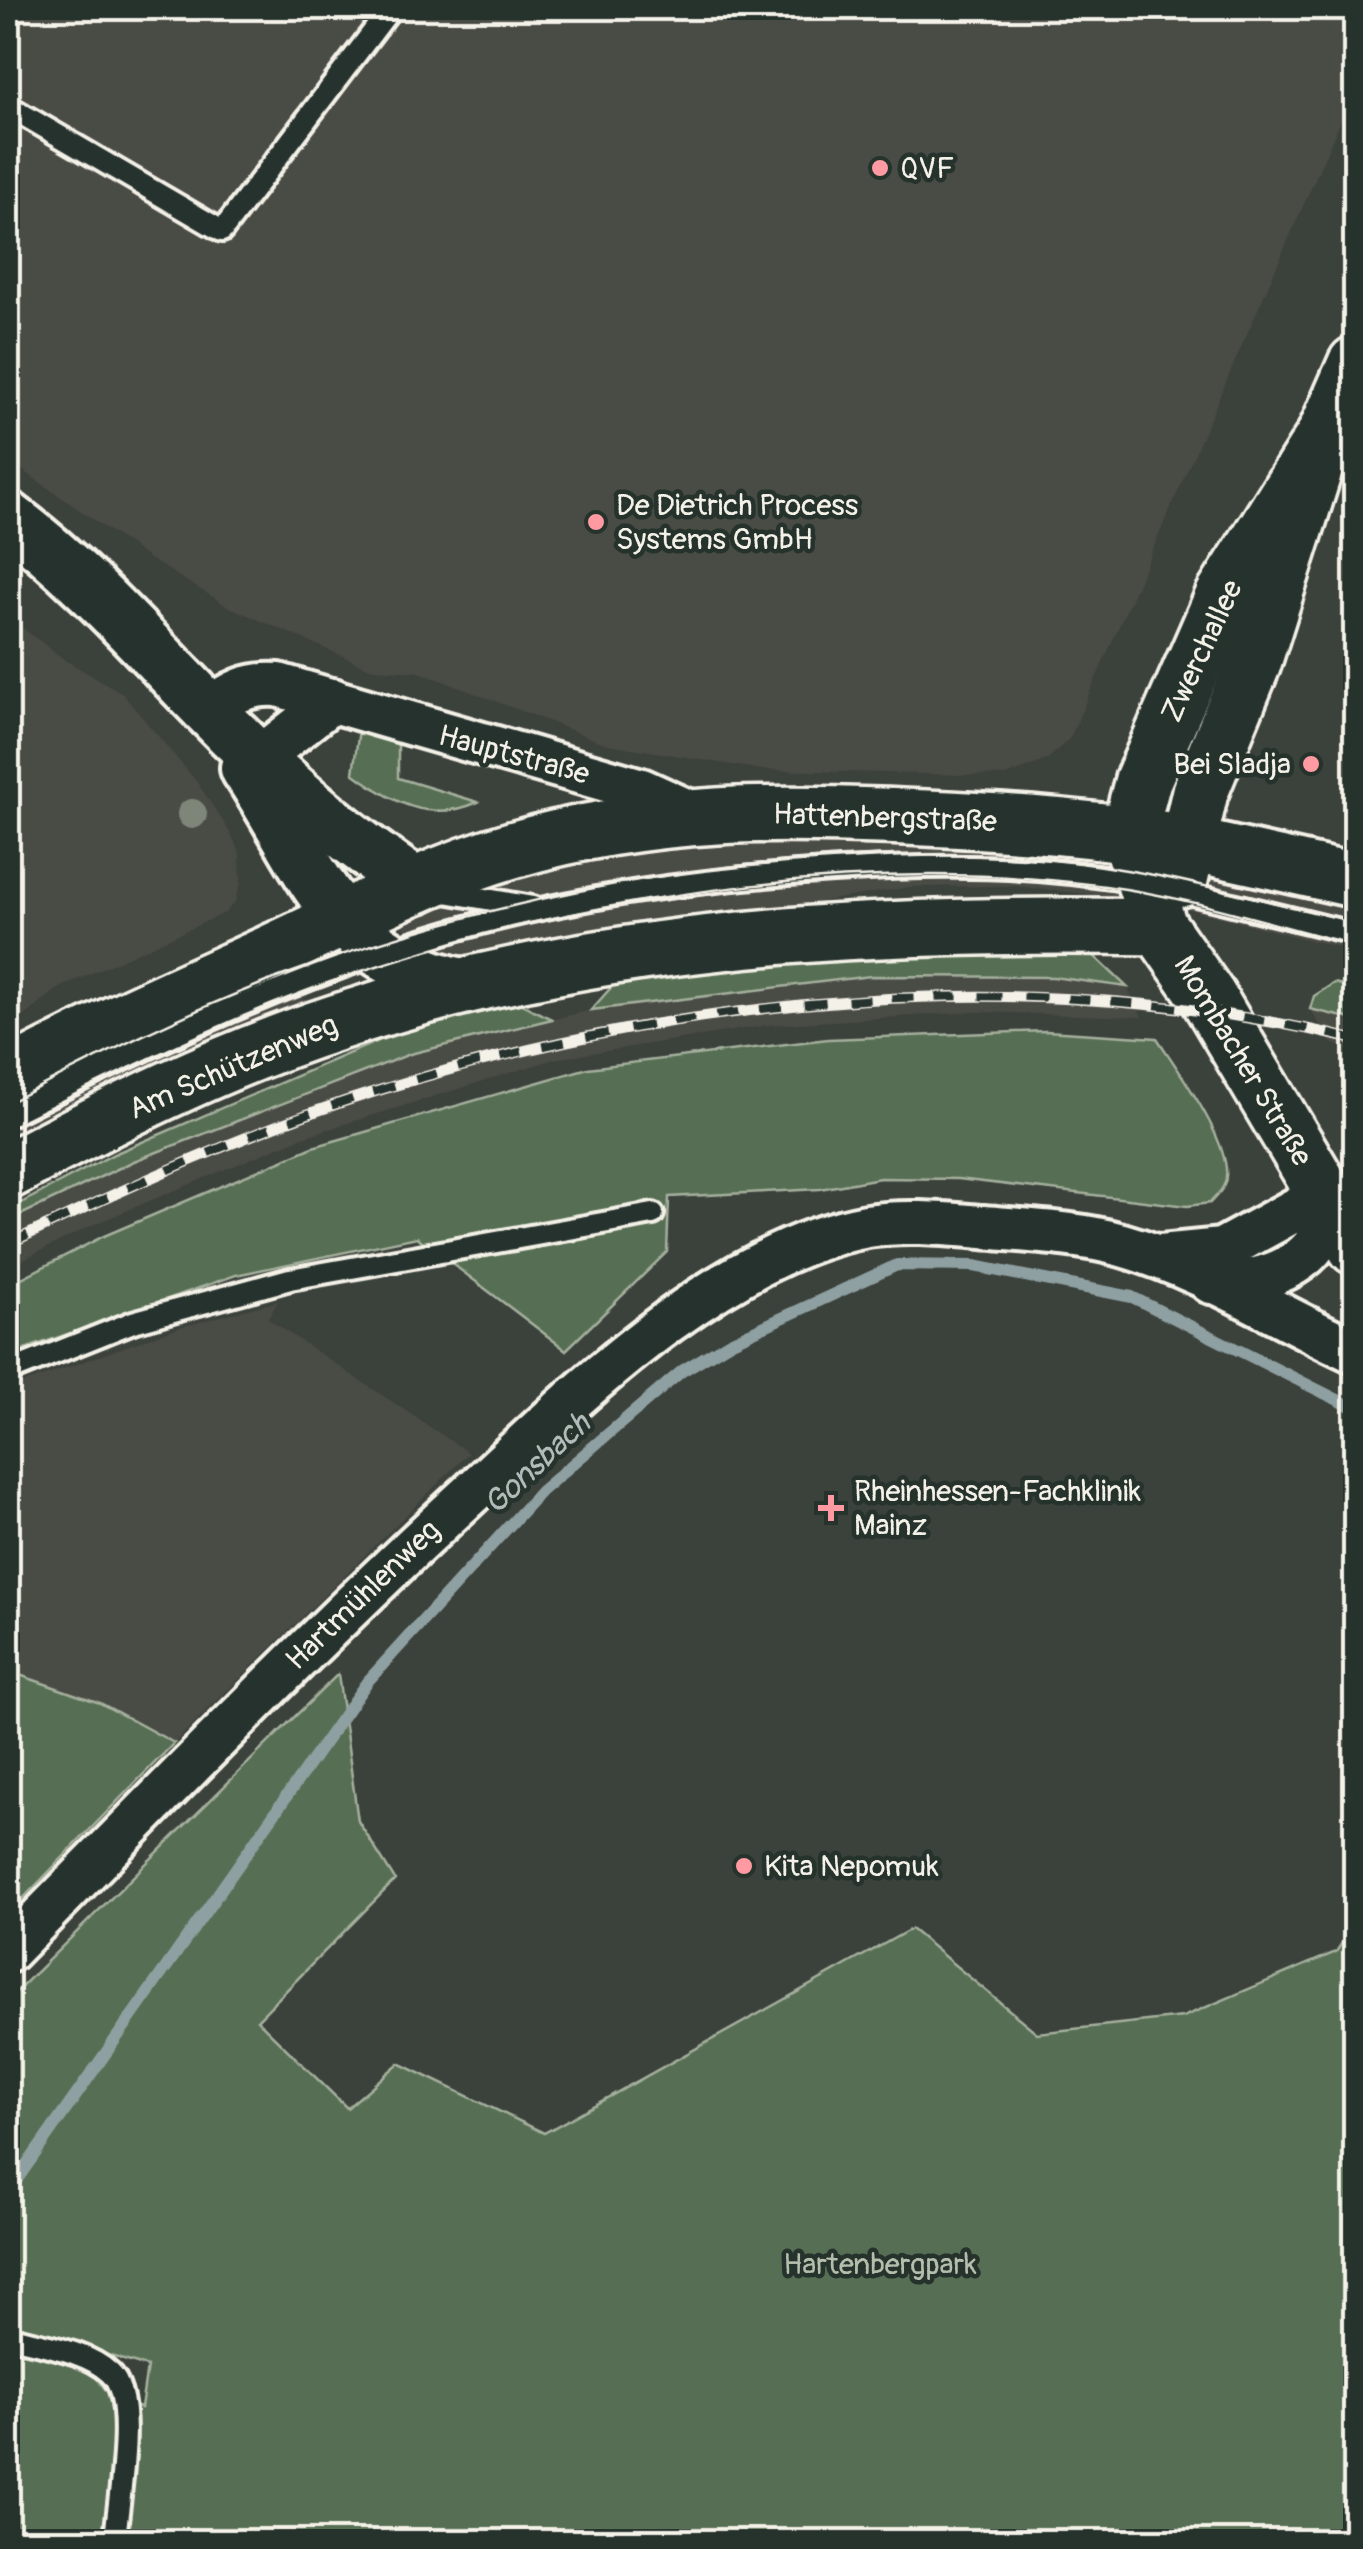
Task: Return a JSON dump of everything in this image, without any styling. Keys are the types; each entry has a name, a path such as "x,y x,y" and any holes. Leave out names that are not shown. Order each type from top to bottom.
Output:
{"main road":[{"name":"Zwerchallee","path":"1168,886 1200,792 1254,663 1326,434 1356,364"},
{"name":"Zwerchallee","path":"1129,833 1143,780 1223,597 1326,434"},
{"name":"Hattenbergstraße","path":"374,917 516,849 694,814 804,812 1040,824 1129,833"},
{"path":"1129,833 1168,886"},
{"name":"Hattenbergstraße","path":"467,986 670,947 822,931 976,924 1168,886"},
{"name":"Mombacher Straße","path":"1168,886 1208,997 1356,1246"},
{"path":"8,1078 113,1021 374,917"},
{"name":"Am Schützenweg","path":"8,1171 120,1113 335,1022 467,986"}],"street":[{"path":"8,518 121,615 209,710 418,972 467,986"},
{"name":"Hauptstraße","path":"209,710 235,690 259,684 333,700 642,790 694,814"},
{"path":"261,757 298,723 333,700"},
{"path":"209,710 261,757 374,917"},
{"name":"Hattenbergstraße","path":"1168,886 1356,881"},
{"path":"335,1022 374,917"},
{"path":"1210,1282 1249,1282 1297,1262 1318,1242 1326,1225 1324,1194"},
{"name":"Hartmühlenweg","path":"1156,1256 1222,1250 1324,1194"},
{"name":"Hartmühlenweg","path":"8,1951 392,1566 601,1374 682,1313 778,1258 822,1238 868,1226 959,1225 1117,1244 1156,1256 1356,1352"}],"lane":[{"path":"8,106 222,231 391,8"},
{"name":"Hattenbergstraße","path":"374,917 550,908 719,879 886,868 1011,866 1168,886 1356,934"},
{"name":"Hattenbergstraße","path":"374,917 458,898 550,908"},
{"name":"Am Schützenweg","path":"8,1116 201,1024 374,917"},
{"path":"8,1372 133,1322 290,1278 652,1214"},
{"path":"8,2336 90,2360 113,2374 123,2396 126,2427 115,2542"}],"shaded area":[{"path":"8,8 1355,8 1355,88 1070,738 1047,760 1006,776 762,770 607,744 419,672 372,669 229,607 148,558 8,460"},
{"path":"8,617 65,660 121,692 197,782 228,829 240,852 241,882 235,902 225,913 59,988 8,1030"},
{"path":"708,837 1048,843 1270,885 1355,907 1356,952 1164,903 1014,886 910,887 480,958 439,949 404,928 405,915 534,865"},
{"path":"286,958 304,1004 195,1048 8,1139 8,1087"},
{"path":"871,976 1053,977 1127,987 1142,1017 975,1012 770,1025 555,1059 303,1137 97,1223 8,1267 8,1221 134,1161 410,1054 591,1010"},
{"path":"1310,1009 1355,1022 1355,1051 1331,1043"},
{"path":"278,1301 268,1319 469,1453 174,1743 100,1703 8,1671 8,1389 176,1328"}],"green space":[{"path":"359,729 398,733 398,778 478,802 443,811 427,810 382,793 353,773"},
{"path":"1090,952 1127,987 1053,977 871,976 591,1010 616,982 804,954"},
{"path":"1334,983 1355,988 1355,1020 1310,1009 1314,996"},
{"path":"519,1003 552,1019 410,1054 134,1161 8,1221 8,1210 114,1154 392,1035"},
{"path":"1046,1031 1157,1038 1203,1110 1222,1152 1224,1185 1210,1203 1187,1206 958,1179 880,1178 820,1189 669,1197 667,1252 566,1350 417,1237 236,1275 8,1355 8,1285 104,1236 313,1147 588,1068 828,1039"},
{"path":"8,1671 100,1703 174,1743 8,1914"},
{"name":"Hartenbergpark","path":"338,1674 358,1821 395,1880 257,2020 347,2108 399,2063 544,2133 911,1929 1037,2033 1183,2017 1336,1952 1355,1923 1355,2541 8,2541 8,2346 91,2371 113,2399 141,2408 147,2367 8,2325 8,2000"}],"waterway":[{"name":"Gonsbach","path":"8,2192 367,1682 541,1491 682,1371 730,1342 897,1265 974,1266 1132,1297 1356,1409"}],"tram line":[{"path":"8,1103 177,1019 374,944 564,894 661,876 856,857 954,855 1052,860 1167,878 1356,921"},
{"path":"8,1128 150,1058 346,976 480,936 656,898 838,878 1018,878 1137,891 1356,945"}],"railway":[{"path":"8,1244 236,1142 377,1091 496,1058 617,1031 739,1012 864,1000 988,996 1112,1001 1235,1016 1356,1040"}],"place":[{"name":"QVF","path":"880,168"},
{"name":"De Dietrich Process Systems GmbH","path":"596,522"},
{"name":"Bei Sladja","path":"1311,764"},
{"name":"Rheinhessen-Fachklinik Mainz","path":"831,1508"},
{"name":"Kita Nepomuk","path":"744,1866"}]}
